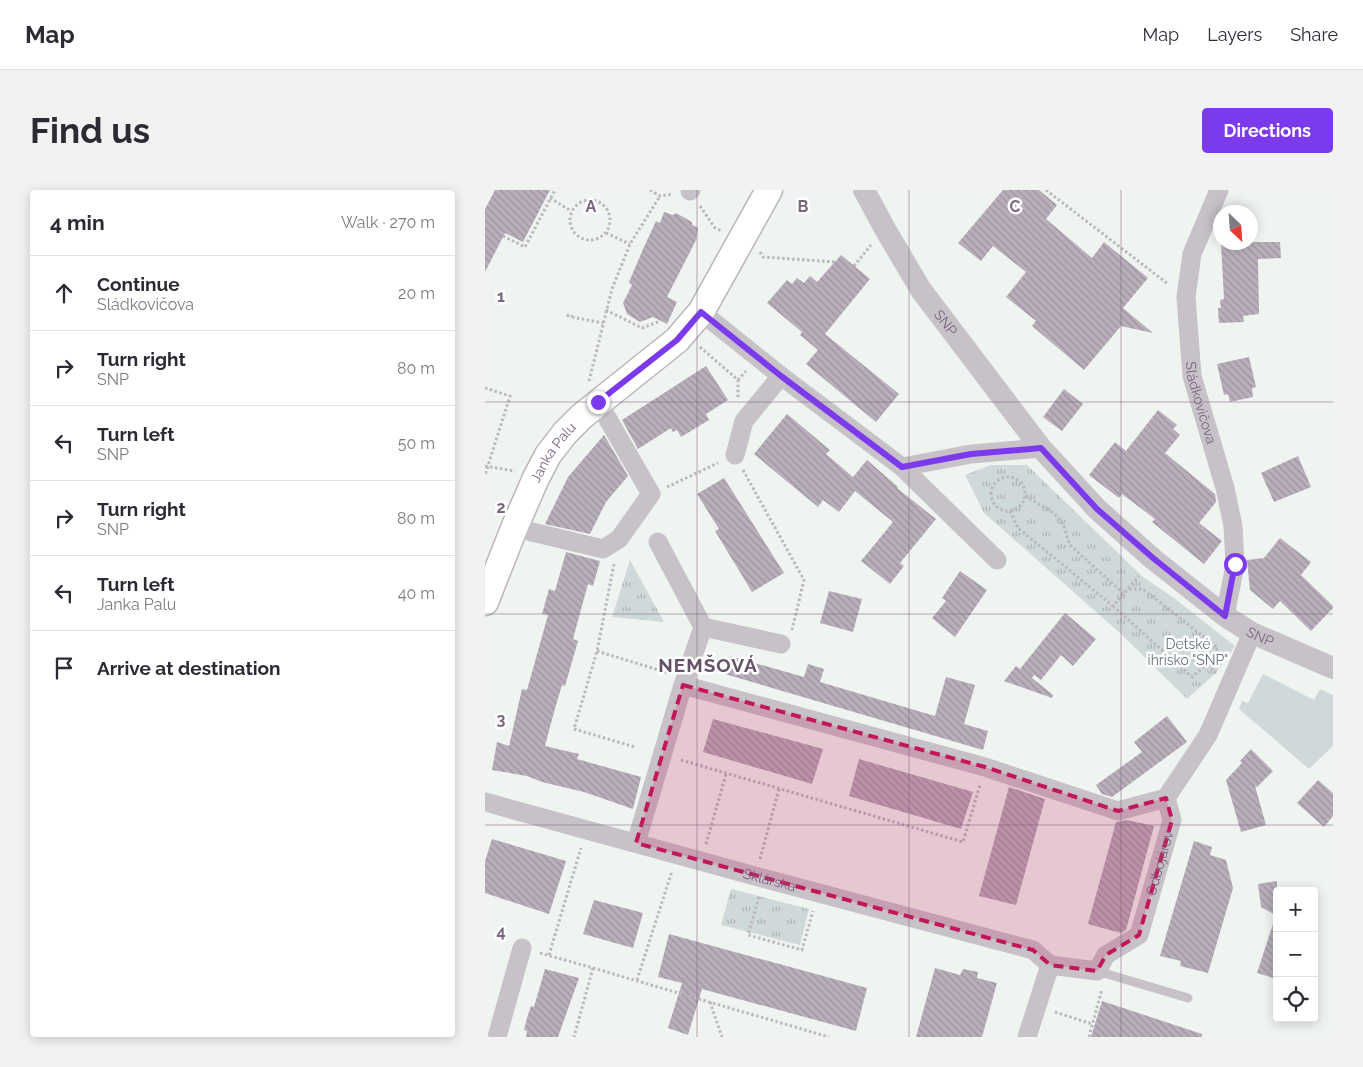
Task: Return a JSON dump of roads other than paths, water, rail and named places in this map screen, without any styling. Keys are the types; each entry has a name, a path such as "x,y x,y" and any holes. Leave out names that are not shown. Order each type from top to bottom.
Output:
{"main road":[{"name":"Janka Palu","path":"485,602 515,526 548,455 565,433 598,402 677,340 701,312 769,190"}],"street":[{"name":"SNP","path":"864,190 885,230 921,290 1041,448 1097,509 1153,558 1225,616 1252,633 1333,668"},
{"name":"Sládkovičova","path":"1219,190 1192,254 1186,297 1192,376 1225,488 1233,526 1235,564 1225,616"},
{"path":"701,312 781,376 902,467 997,560"},
{"path":"735,455 744,422 781,376"},
{"path":"515,526 532,532 603,549 619,539 651,494 598,402"},
{"path":"902,467 971,454 1041,448"},
{"path":"636,843 703,627 658,542"},
{"path":"703,627 781,644"},
{"path":"685,681 985,767 1118,810 1166,798 1209,735 1252,633"},
{"name":"Odbojárov","path":"1097,971 1106,955 1139,935 1172,820 1166,798"},
{"name":"Sklárska","path":"485,802 586,831 677,854 757,885 1033,950 1050,965"},
{"path":"497,1037 522,948"},
{"path":"1027,1037 1050,965 1097,971"}],"lane":[{"path":"1097,971 1189,998"}],"district":[{"name":"NEMŠOVÁ","path":"708,665"}],"park label":[{"name":"Detské ihrisko \"SNP\"","path":"1188,652"}]}
